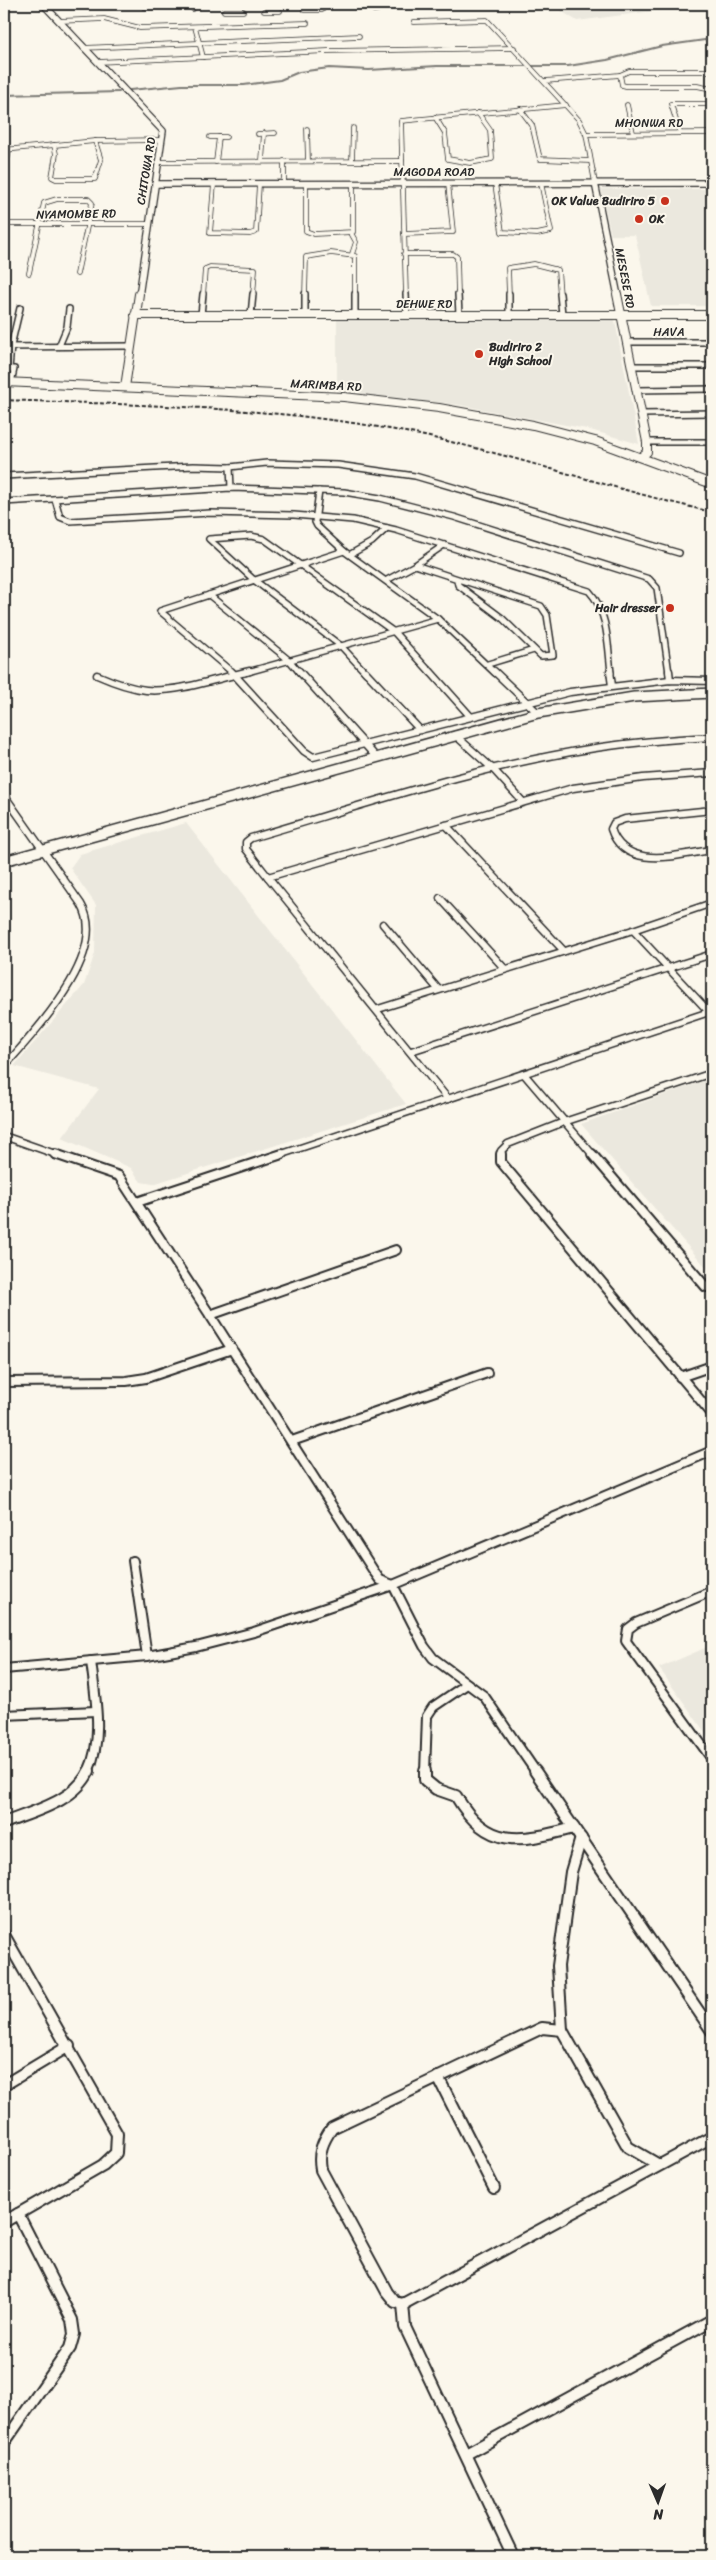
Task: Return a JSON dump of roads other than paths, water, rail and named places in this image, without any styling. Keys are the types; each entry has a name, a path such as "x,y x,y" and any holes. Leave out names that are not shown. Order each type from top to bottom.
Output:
{"street":[{"name":"CHITOWA RD","path":"43,4 162,129 159,162 125,387"},
{"path":"193,9 194,4"},
{"path":"232,11 233,4"},
{"path":"273,11 274,4"},
{"path":"313,4 313,10"},
{"path":"379,4 385,8"},
{"path":"414,5 421,4"},
{"path":"144,7 154,5 162,7"},
{"path":"374,10 395,7"},
{"path":"304,10 322,10"},
{"path":"224,11 243,11"},
{"path":"264,11 280,11"},
{"path":"59,21 119,20 137,28 307,23"},
{"name":"MESESE RD","path":"414,22 487,20 579,120 586,134 626,342 648,442"},
{"path":"195,27 203,57"},
{"path":"84,48 360,36"},
{"path":"98,62 310,52 514,48"},
{"path":"545,81 620,75 630,71 712,71"},
{"path":"620,75 622,84 629,87 697,86 712,89"},
{"path":"680,133 671,104 712,104"},
{"path":"407,315 401,121 566,105"},
{"path":"627,105 633,133"},
{"path":"520,109 532,125 540,159 590,161"},
{"path":"435,117 445,133 448,159 458,162 488,161 492,159 490,130 478,113"},
{"path":"352,161 353,128"},
{"path":"308,129 308,161"},
{"name":"MHONWA RD","path":"586,134 712,133"},
{"path":"258,134 274,134"},
{"path":"262,161 264,134"},
{"path":"210,137 226,137"},
{"path":"216,162 219,137"},
{"path":"4,176 6,150 95,141 162,140"},
{"path":"54,145 56,154 52,178 95,179 100,166 100,151 95,141"},
{"path":"284,161 284,184"},
{"path":"159,162 402,161"},
{"name":"MAGODA ROAD","path":"155,184 712,182"},
{"path":"495,183 502,232 536,234 551,231 541,183"},
{"path":"214,184 210,233 250,234 256,232 259,184"},
{"path":"306,184 307,233 351,233"},
{"path":"353,184 351,233 356,242 352,254 355,258 355,315"},
{"path":"404,234 453,232 448,184"},
{"path":"29,273 45,201 72,199 92,201 77,274"},
{"name":"NYAMOMBE RD","path":"4,224 149,224"},
{"path":"304,315 306,257 352,254"},
{"path":"404,254 452,254 457,257 459,315"},
{"path":"200,315 205,269 210,267 248,266 254,268 256,272 251,315"},
{"path":"509,315 506,271 514,266 550,266 558,269 562,314"},
{"path":"7,382 14,369 9,369 11,346 20,308"},
{"path":"59,346 66,327 69,309"},
{"name":"DEHWE RD","path":"135,315 712,315"},
{"name":"HAVA","path":"626,342 712,342"},
{"path":"4,346 130,346"},
{"path":"631,366 712,366"},
{"name":"MARIMBA RD","path":"7,382 399,402 478,414 595,441 712,484"},
{"path":"636,390 712,389"},
{"path":"642,414 712,413"},
{"path":"641,457 647,452 648,442 712,442"},
{"path":"4,476 204,465 230,467 267,463 313,463 409,475 679,553"},
{"path":"230,467 231,488"},
{"path":"4,502 231,488 319,491 364,495 393,501 511,534 649,579 657,588 670,680"},
{"path":"319,491 314,522 317,526 344,550 438,619 538,713"},
{"path":"55,499 60,516 70,521 210,513 316,516 360,521 444,545 594,594 602,615 612,686"},
{"path":"351,554 372,542 387,528"},
{"path":"420,730 341,646 254,580 209,539 260,537 394,632 471,717"},
{"path":"387,580 415,565 444,545"},
{"path":"344,550 209,595 163,608 160,612 233,673 310,755 318,758 526,702 612,686 670,680 712,680"},
{"path":"712,564 712,571"},
{"path":"415,565 544,608 548,617 553,655 541,656 502,618 458,585 457,580"},
{"path":"209,595 290,661 377,758"},
{"path":"97,675 124,686 148,690 167,689 290,661 438,619"},
{"path":"488,664 534,650"},
{"path":"4,861 538,713 634,696 712,693"},
{"path":"455,735 493,769 522,802"},
{"path":"448,1099 378,1009 268,876 246,848 245,844 249,840 493,769 554,754 646,740 712,737"},
{"path":"268,876 522,802 590,785 684,774 712,773"},
{"path":"4,795 46,850 86,913 88,930 78,969 58,1002 4,1067"},
{"path":"712,810 625,819 614,823 611,829 612,835 637,856 712,850"},
{"path":"446,825 564,951"},
{"path":"440,898 505,969"},
{"path":"378,1009 633,930 712,903"},
{"path":"383,924 438,989"},
{"path":"137,1202 711,1012 667,968 633,930"},
{"path":"411,1051 712,954"},
{"path":"712,1073 564,1122 508,1144 501,1151 501,1162 712,1414"},
{"path":"524,1074 709,1287 712,1294"},
{"path":"4,1136 109,1171 126,1183 292,1441 374,1573 380,1580 392,1585 424,1646 441,1666 484,1696 712,2031"},
{"path":"210,1315 396,1250"},
{"path":"4,1382 126,1381 146,1378 232,1349"},
{"path":"680,1377 712,1366"},
{"path":"292,1441 486,1373"},
{"path":"4,1669 147,1656 196,1647 254,1632 392,1585 712,1451"},
{"path":"133,1560 147,1656"},
{"path":"712,1591 636,1623 628,1629 626,1641 712,1759"},
{"path":"4,1823 75,1791 86,1778 94,1753 96,1711 91,1661"},
{"path":"467,1684 433,1707 427,1716 425,1780 436,1789 456,1796 468,1816 492,1836 511,1840 544,1836 574,1828"},
{"path":"4,1715 96,1711"},
{"path":"581,1838 571,1872 558,1966 562,2030 628,2147 659,2165"},
{"path":"4,1935 117,2134 116,2153 103,2165 4,2222"},
{"path":"562,2030 549,2027 542,2028 332,2128 321,2143 319,2159 321,2170 387,2292 396,2302 403,2304 712,2137"},
{"path":"4,2085 68,2046"},
{"path":"438,2077 494,2188"},
{"path":"4,2443 70,2348 74,2334 72,2320 18,2214"},
{"path":"403,2304 405,2327 513,2556"},
{"path":"466,2454 712,2320"}],"waterway":[{"path":"130,90 182,85 244,85 280,80 299,72 329,68 369,70 437,66 568,66 607,60 662,46 712,39"},
{"path":"4,95 119,92"}],"railway":[{"path":"4,400 151,405 249,411 346,422 435,438 712,512"}],"place":[{"name":"OK Value Budiriro 5","path":"665,201"},
{"name":"OK","path":"639,219"},
{"name":"Budiriro 2 High School","path":"479,354"},
{"name":"Hair dresser","path":"670,608"}]}
